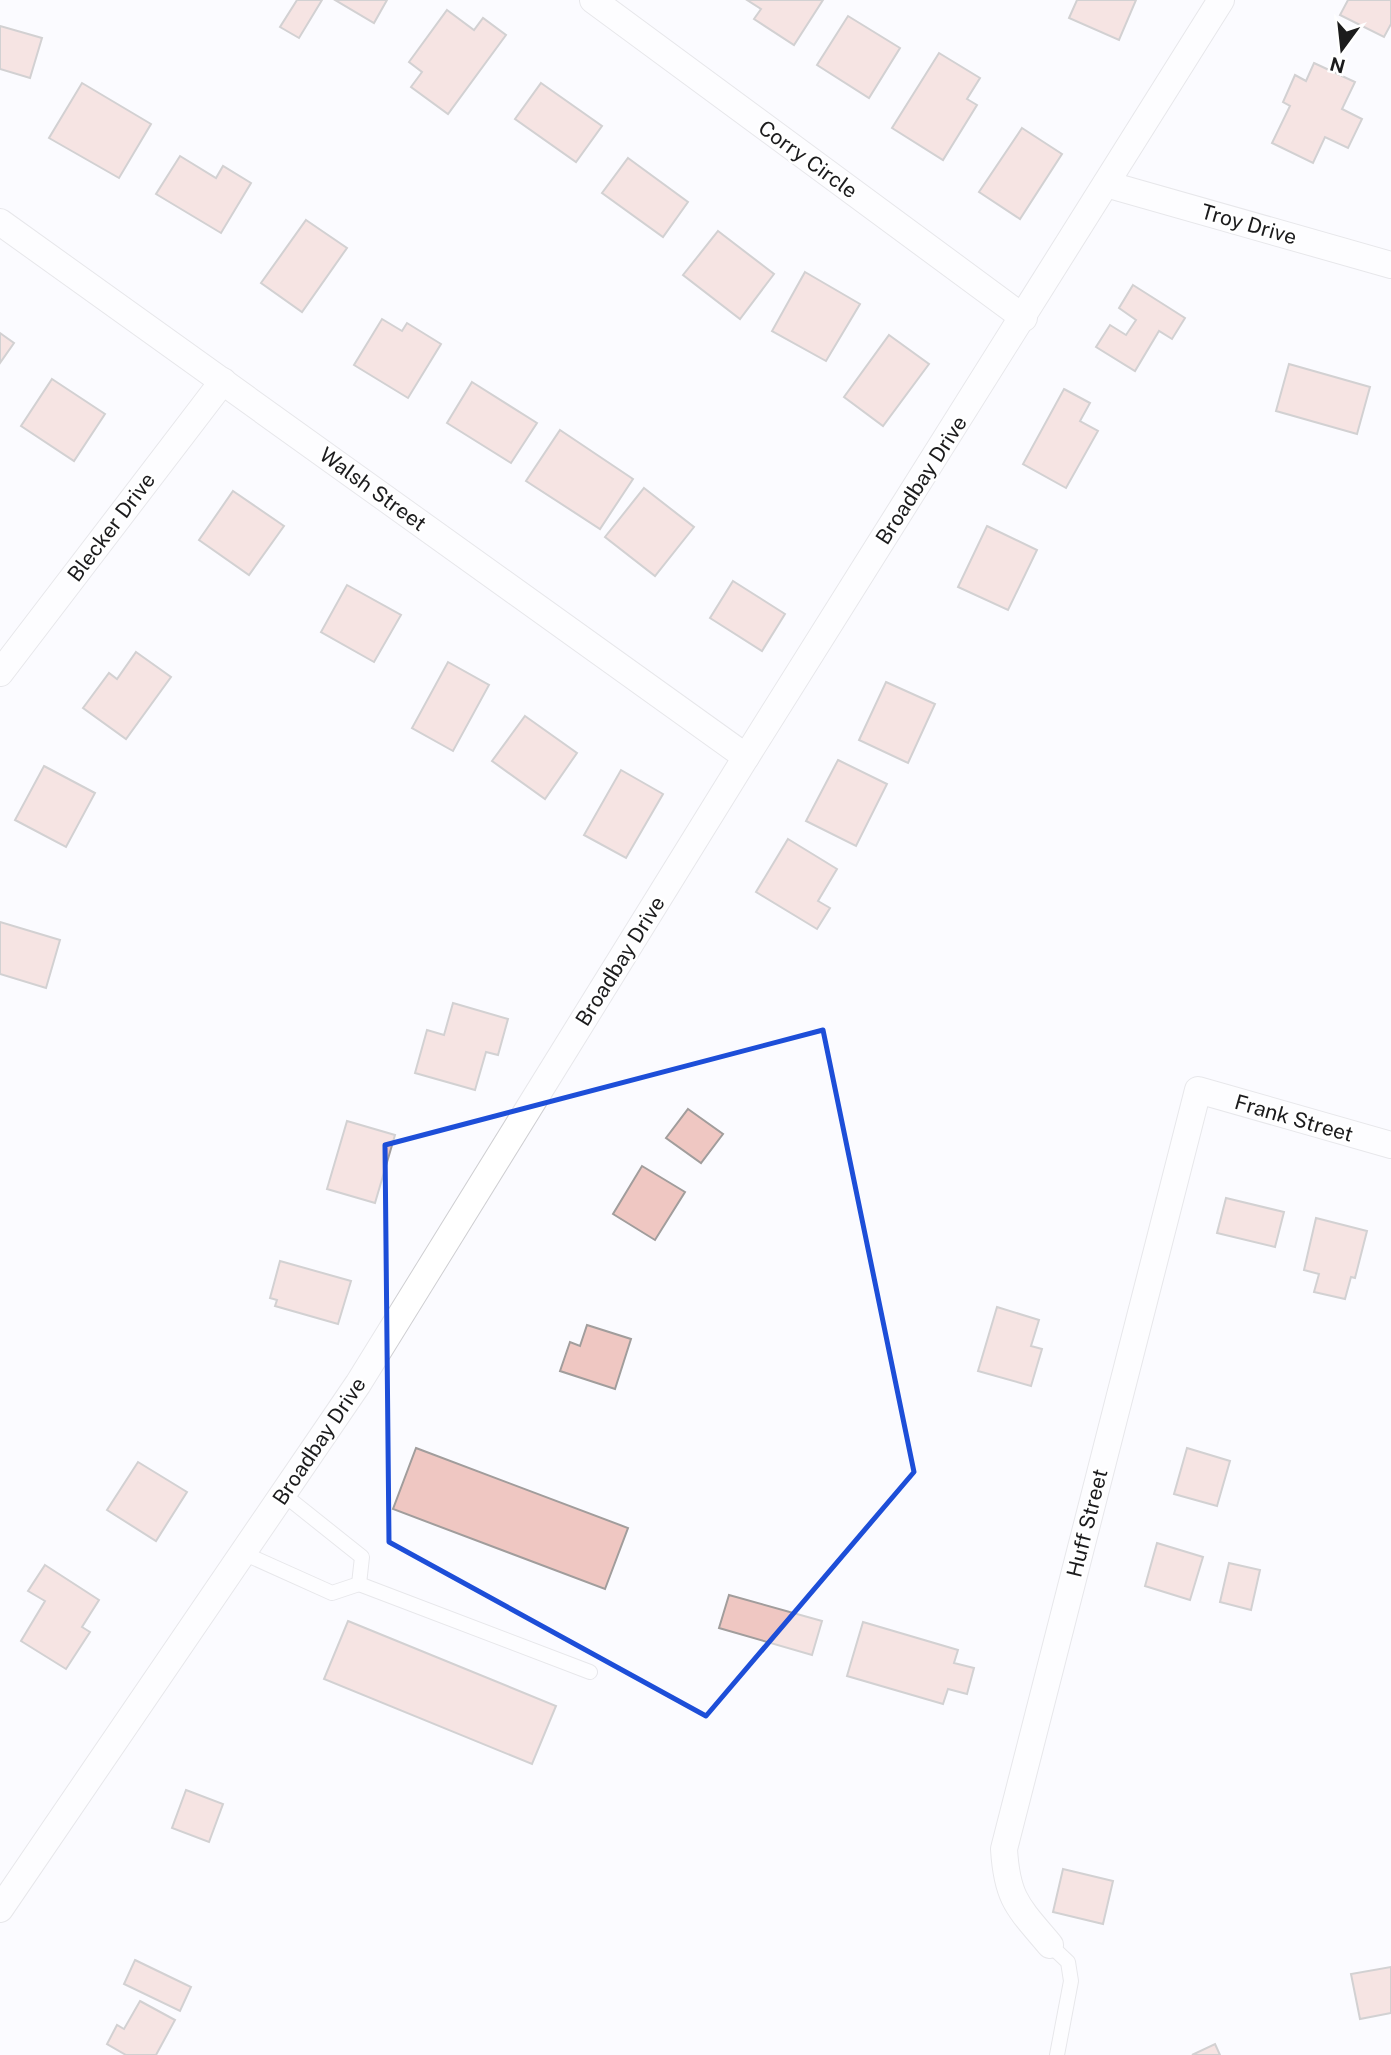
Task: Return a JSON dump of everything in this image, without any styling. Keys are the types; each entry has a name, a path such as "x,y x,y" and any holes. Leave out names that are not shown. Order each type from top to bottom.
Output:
{"street":[{"name":"Corry Circle","path":"593,0 1024,318"},
{"name":"Broadbay Drive","path":"0,1909 358,1384 746,757 1222,0"},
{"name":"Troy Drive","path":"1106,184 1391,264"},
{"name":"Walsh Street","path":"0,222 746,757"},
{"name":"Blecker Drive","path":"0,673 223,381"},
{"name":"Frank Street","path":"1198,1090 1391,1145"},
{"name":"Huff Street","path":"1050,1944 1014,1902 1006,1877 1004,1849 1198,1090"}],"lane":[{"path":"283,1494 362,1557 359,1584"},
{"path":"243,1553 332,1593 359,1584 590,1672"},
{"path":"1050,1944 1068,1962 1071,1982 1057,2055"}],"highlighted area":[{"path":"823,1030 914,1472 706,1716 389,1542 385,1145"}],"building":[{"path":"297,0 322,0 299,38 280,27"},
{"path":"335,0 387,0 374,23"},
{"path":"747,0 823,0 794,45 754,19 761,9"},
{"path":"1077,0 1136,0 1119,40 1069,18"},
{"path":"1348,0 1391,0 1391,24 1384,37 1340,15"},
{"path":"447,10 474,30 483,18 506,35 448,114 411,87 422,72 409,62"},
{"path":"848,16 900,48 869,98 817,65"},
{"path":"0,26 42,38 30,78 0,69"},
{"path":"939,53 980,78 967,99 977,105 943,160 892,128"},
{"path":"1314,63 1355,82 1342,109 1362,119 1348,148 1325,137 1313,163 1272,143 1290,106 1283,102 1295,75 1306,81"},
{"path":"82,83 151,124 119,178 49,138"},
{"path":"541,83 602,126 576,162 515,119"},
{"path":"1022,128 1062,154 1020,219 979,192"},
{"path":"180,156 216,178 223,166 251,183 221,233 156,194"},
{"path":"628,158 688,202 663,237 602,193"},
{"path":"306,220 347,248 302,312 261,283"},
{"path":"718,231 774,274 740,319 683,275"},
{"path":"805,272 860,304 826,361 772,331"},
{"path":"1133,285 1185,318 1172,339 1159,331 1135,371 1096,347 1110,325 1126,335 1136,320 1119,308"},
{"path":"382,319 402,331 407,323 441,344 408,398 354,365"},
{"path":"0,333 14,343 0,363"},
{"path":"889,335 929,364 883,426 844,397"},
{"path":"1289,364 1370,387 1357,434 1276,411"},
{"path":"52,379 105,414 74,461 21,426"},
{"path":"472,382 537,423 511,463 447,423"},
{"path":"1064,389 1090,403 1080,421 1098,431 1066,488 1023,464"},
{"path":"560,430 633,479 600,529 526,481"},
{"path":"644,488 694,527 655,576 605,537"},
{"path":"233,491 284,526 249,575 199,540"},
{"path":"987,526 1037,550 1008,610 958,587"},
{"path":"733,581 785,614 762,651 710,618"},
{"path":"347,585 401,615 374,662 321,632"},
{"path":"136,652 171,677 126,739 83,708 109,673 117,679"},
{"path":"448,662 489,685 453,751 412,728"},
{"path":"886,682 935,704 908,763 859,740"},
{"path":"525,716 577,753 545,799 492,761"},
{"path":"838,760 887,784 856,846 806,821"},
{"path":"44,766 95,793 66,847 15,820"},
{"path":"621,770 663,794 626,858 584,835"},
{"path":"788,839 837,869 818,901 830,908 817,929 756,892"},
{"path":"0,922 60,940 46,988 0,974"},
{"path":"453,1003 508,1019 498,1055 486,1052 475,1090 415,1073 427,1030 444,1035"},
{"path":"688,1109 723,1134 701,1163 666,1138"},
{"path":"347,1121 395,1135 375,1203 327,1189"},
{"path":"642,1166 685,1192 655,1240 613,1214"},
{"path":"1226,1198 1284,1212 1275,1247 1217,1233"},
{"path":"1316,1218 1367,1231 1355,1278 1351,1277 1345,1299 1314,1292 1319,1274 1304,1270"},
{"path":"280,1261 351,1281 338,1324 275,1306 277,1300 270,1298"},
{"path":"997,1307 1039,1320 1031,1346 1042,1349 1031,1386 978,1371"},
{"path":"587,1325 631,1339 615,1389 560,1371 570,1342 580,1346"},
{"path":"416,1448 628,1528 605,1589 393,1509"},
{"path":"1187,1448 1230,1461 1217,1506 1174,1494"},
{"path":"138,1462 187,1492 156,1541 107,1510"},
{"path":"1157,1543 1203,1557 1190,1600 1145,1586"},
{"path":"1229,1563 1260,1570 1251,1610 1220,1602"},
{"path":"45,1565 99,1600 82,1627 90,1632 66,1669 21,1641 45,1601 28,1591"},
{"path":"729,1595 822,1621 812,1655 719,1628"},
{"path":"348,1621 556,1706 532,1764 324,1679"},
{"path":"863,1622 958,1650 954,1663 974,1668 967,1694 948,1689 943,1704 847,1676"},
{"path":"186,1790 223,1804 209,1842 172,1828"},
{"path":"1063,1869 1113,1881 1103,1924 1053,1912"},
{"path":"135,1960 191,1987 180,2011 124,1984"},
{"path":"1391,1967 1391,2013 1360,2019 1351,1974"},
{"path":"140,2001 175,2020 156,2055 126,2055 107,2044 117,2025 124,2029"},
{"path":"1215,2044 1220,2055 1192,2055"}]}
